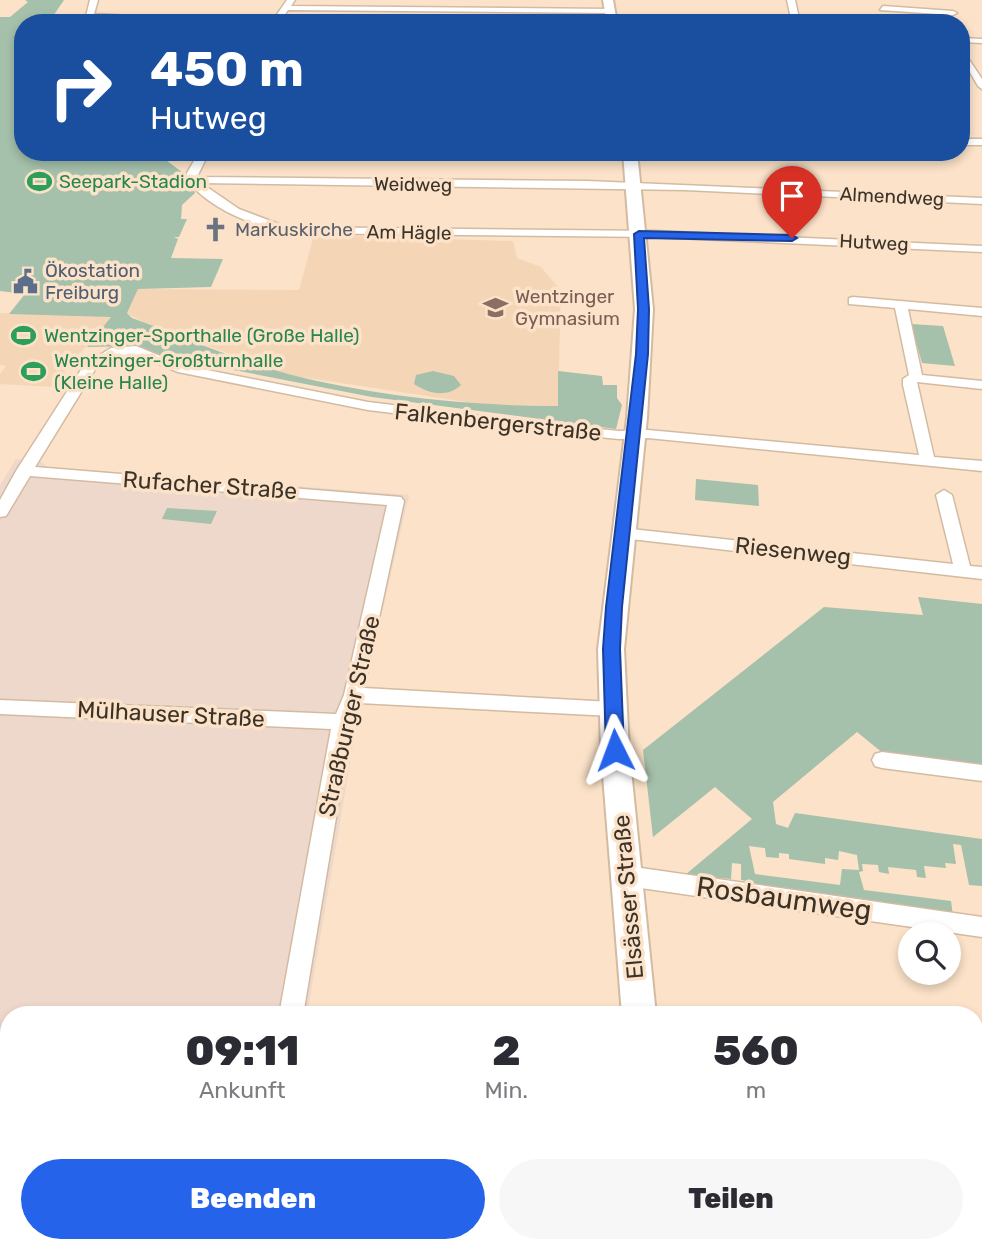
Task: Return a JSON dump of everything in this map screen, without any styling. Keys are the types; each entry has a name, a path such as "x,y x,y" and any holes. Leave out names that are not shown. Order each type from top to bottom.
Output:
{"main road":[{"name":"Elsässer Straße","path":"632,161 644,309 635,435 611,649 612,709 638,1006"}],"street":[{"path":"280,14 291,0"},
{"path":"284,8 610,11"},
{"path":"882,8 953,13"},
{"path":"970,70 978,86"},
{"path":"192,180 200,161"},
{"name":"Weidweg","path":"192,180 634,187"},
{"name":"Am Hägle","path":"192,180 200,190 259,222 287,230 639,234"},
{"name":"Almendweg","path":"634,187 849,192 982,201"},
{"name":"Hutweg","path":"639,234 807,239 982,249"},
{"path":"853,301 982,312"},
{"path":"901,305 916,379"},
{"name":"Falkenbergerstraße","path":"23,471 91,365 106,354 136,350 177,368 374,407 496,423 982,466"},
{"path":"928,461 910,379 982,384"},
{"path":"0,512 23,471"},
{"name":"Rufacher Straße","path":"23,471 396,501"},
{"path":"944,495 963,570"},
{"name":"Straßburger Straße","path":"293,1006 342,722 353,695 396,501"},
{"name":"Riesenweg","path":"622,533 982,573"},
{"path":"353,695 612,709"},
{"name":"Mülhauser Straße","path":"0,707 342,722"},
{"path":"882,761 982,773"},
{"name":"Rosbaumweg","path":"626,876 982,927"}],"shaded area":[{"path":"314,235 513,241 517,258 541,267 561,291 558,406 480,404 288,375 145,323 127,313 138,289 299,290"},
{"path":"0,313 111,317 94,340 74,358 55,387 0,384 0,374 6,366 0,365"},
{"path":"16,459 42,462 47,467 409,495 357,722 309,1006 0,1006 0,485"}],"green space":[{"path":"25,0 64,0 54,14 14,14 14,161 167,161 186,175 195,193 182,205 181,219 187,219 179,237 174,237 178,239 171,258 223,259 211,287 138,289 127,313 132,318 288,374 388,394 491,404 558,406 558,371 602,376 603,385 617,385 617,398 622,405 616,429 372,397 203,364 193,368 139,346 87,347 111,317 9,314 25,294 0,291 0,17 10,17 28,2"},
{"path":"911,324 943,326 955,366 922,363"},
{"path":"433,371 454,376 461,385 450,392 438,393 414,384 416,375"},
{"path":"696,479 758,485 759,506 695,500"},
{"path":"167,508 217,511 211,524 162,519"},
{"path":"918,597 982,604 982,767 884,754 857,732 773,802 776,824 788,828 795,813 982,839 982,886 969,885 961,845 953,844 956,864 945,863 946,868 924,866 926,878 917,877 916,870 888,867 889,874 879,872 878,865 862,864 863,871 859,872 864,890 951,901 953,916 754,888 753,882 741,880 741,864 732,863 731,879 685,875 752,819 715,787 653,837 643,750 824,607 923,615","holes":["749,846 765,848 766,857 779,858 779,853 789,854 789,859 825,864 825,858 838,860 839,851 857,855 859,870 842,869 840,885 755,874"]}],"place":[{"name":"Seepark-Stadion","path":"39,181"},
{"name":"Markuskirche","path":"215,229"},
{"name":"Ökostation Freiburg","path":"25,281"},
{"name":"Wentzinger Gymnasium","path":"495,307"},
{"name":"Wentzinger-Sporthalle (Große Halle)","path":"24,335"},
{"name":"Wentzinger-Großturnhalle (Kleine Halle)","path":"34,371"}],"route":[{"path":"615,750 611,649 642,354 644,309 639,234 792,238"}]}
